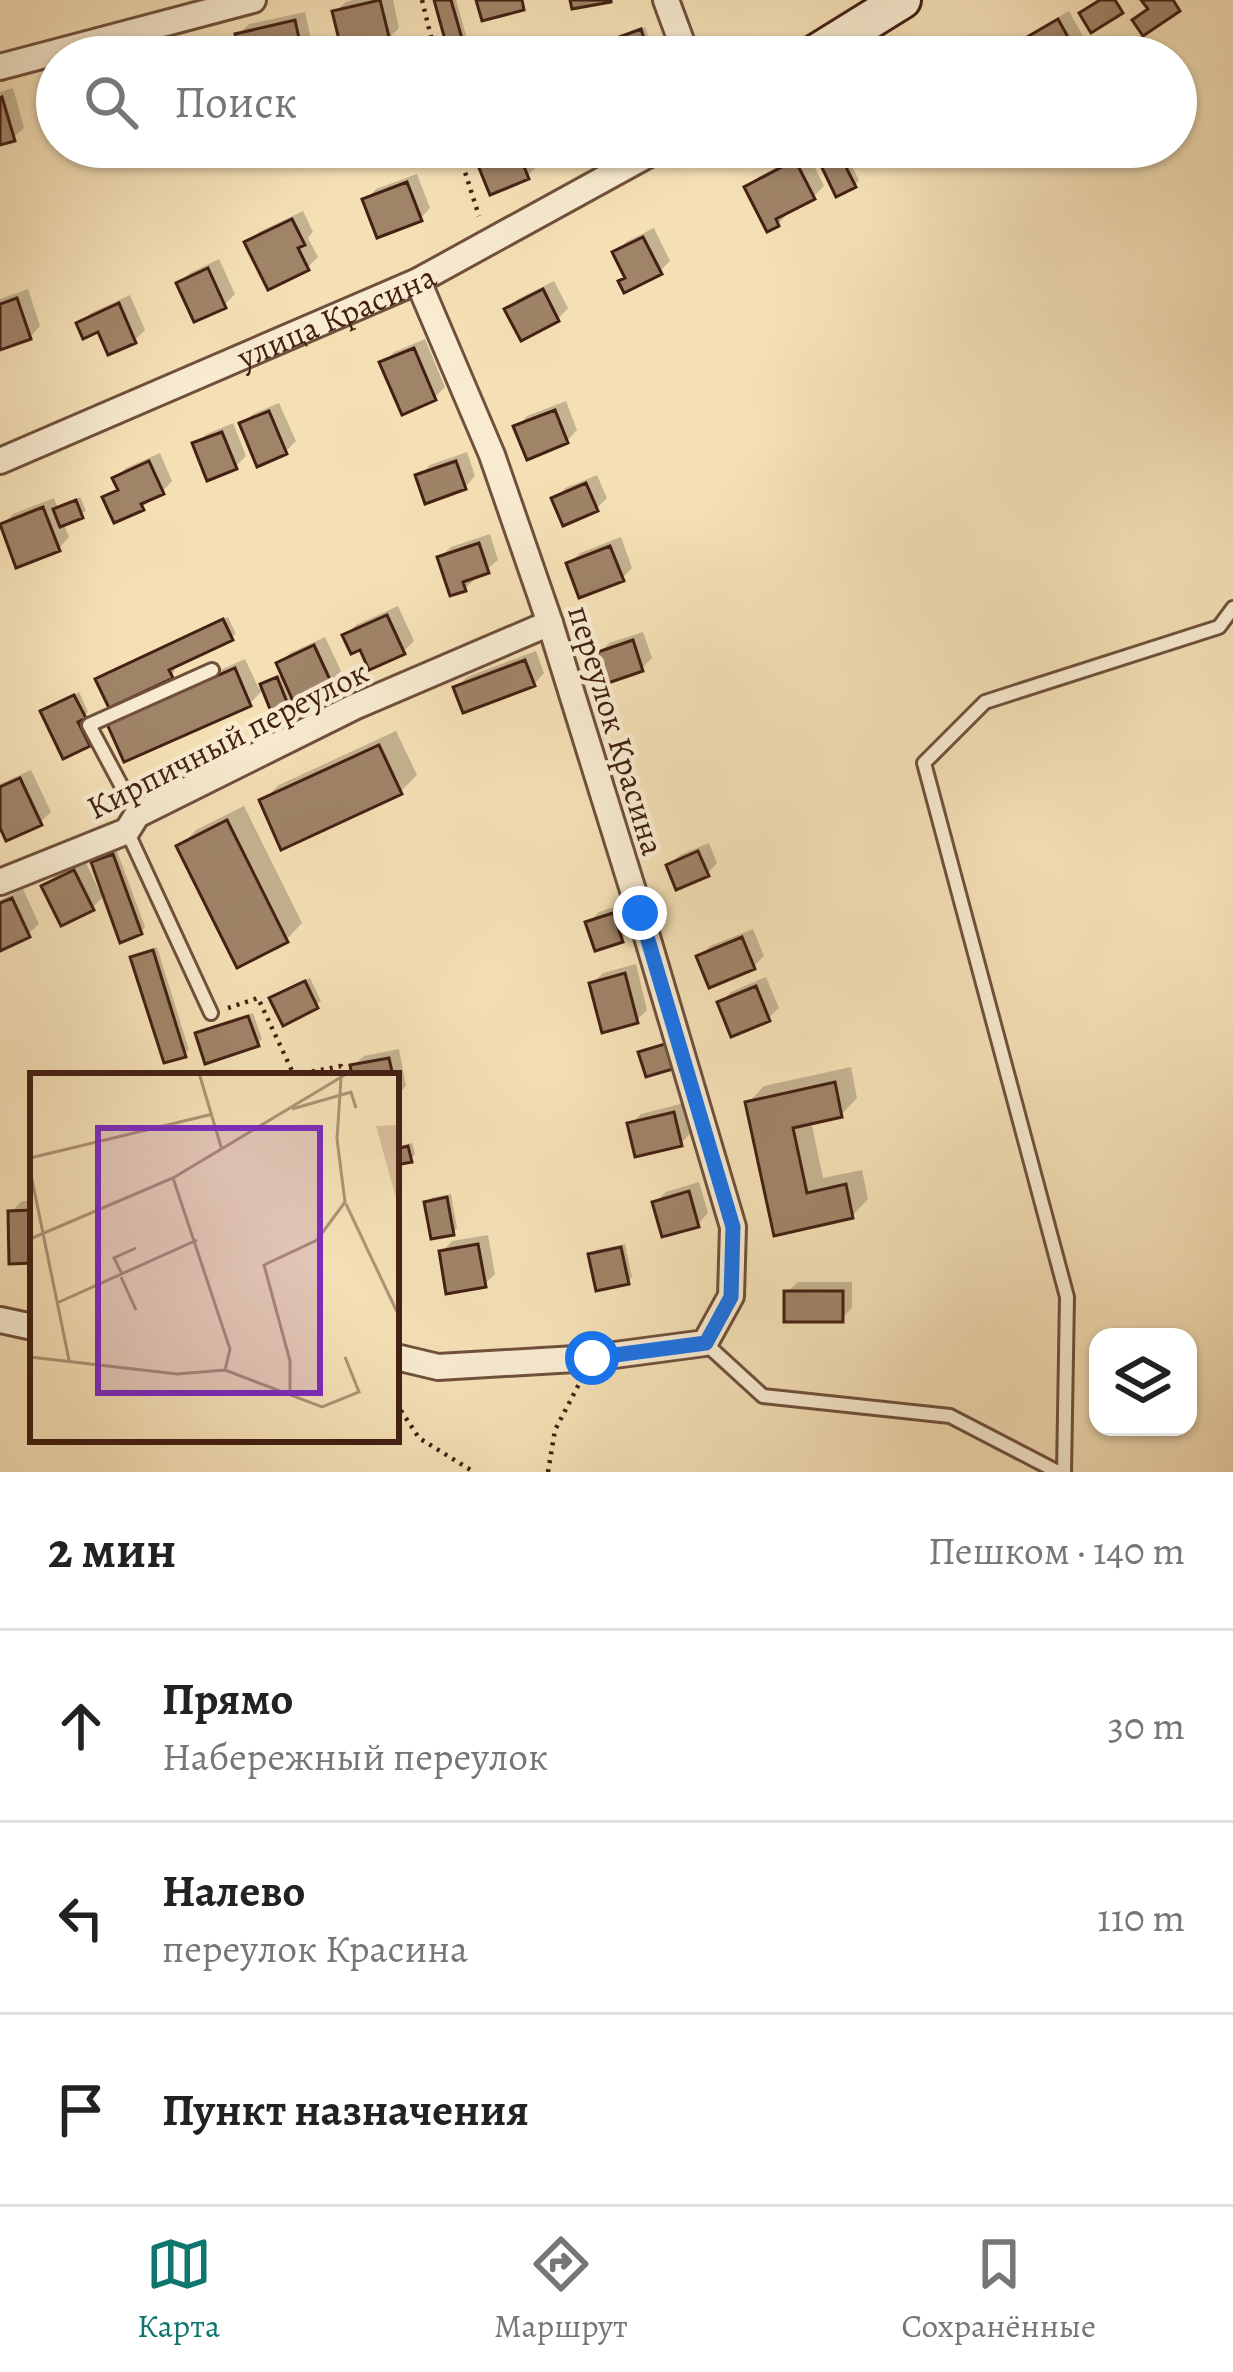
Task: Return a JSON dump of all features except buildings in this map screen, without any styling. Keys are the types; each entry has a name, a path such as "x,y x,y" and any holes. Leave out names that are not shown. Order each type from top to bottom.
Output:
{"street":[{"path":"117,36 253,0"},
{"path":"666,0 679,36"},
{"path":"844,36 902,0"},
{"path":"0,67 36,57"},
{"name":"улица Красина","path":"0,461 418,281 624,168"},
{"name":"переулок Красина","path":"418,281 492,455 550,623 733,1227 731,1297 706,1343"},
{"name":"Кирпичный переулок","path":"0,882 132,823 354,707 550,623"},
{"path":"0,1320 30,1326"},
{"path":"399,1359 438,1367 592,1358 706,1343"}],"lane":[{"path":"706,1343 763,1396 950,1416 1061,1472 1067,1297 924,764 985,702 1219,627 1233,608"},
{"path":"211,1013 88,725 212,670"}],"path":[{"path":"422,0 431,36"},
{"path":"464,168 490,242"},
{"path":"211,1013 258,998 293,1073"},
{"path":"304,1073 341,1066 342,1073"},
{"path":"548,1472 555,1430 592,1358"},
{"path":"399,1408 419,1438 474,1472"}],"route":[{"path":"592,1358 706,1343 731,1297 733,1227 640,913"}]}
